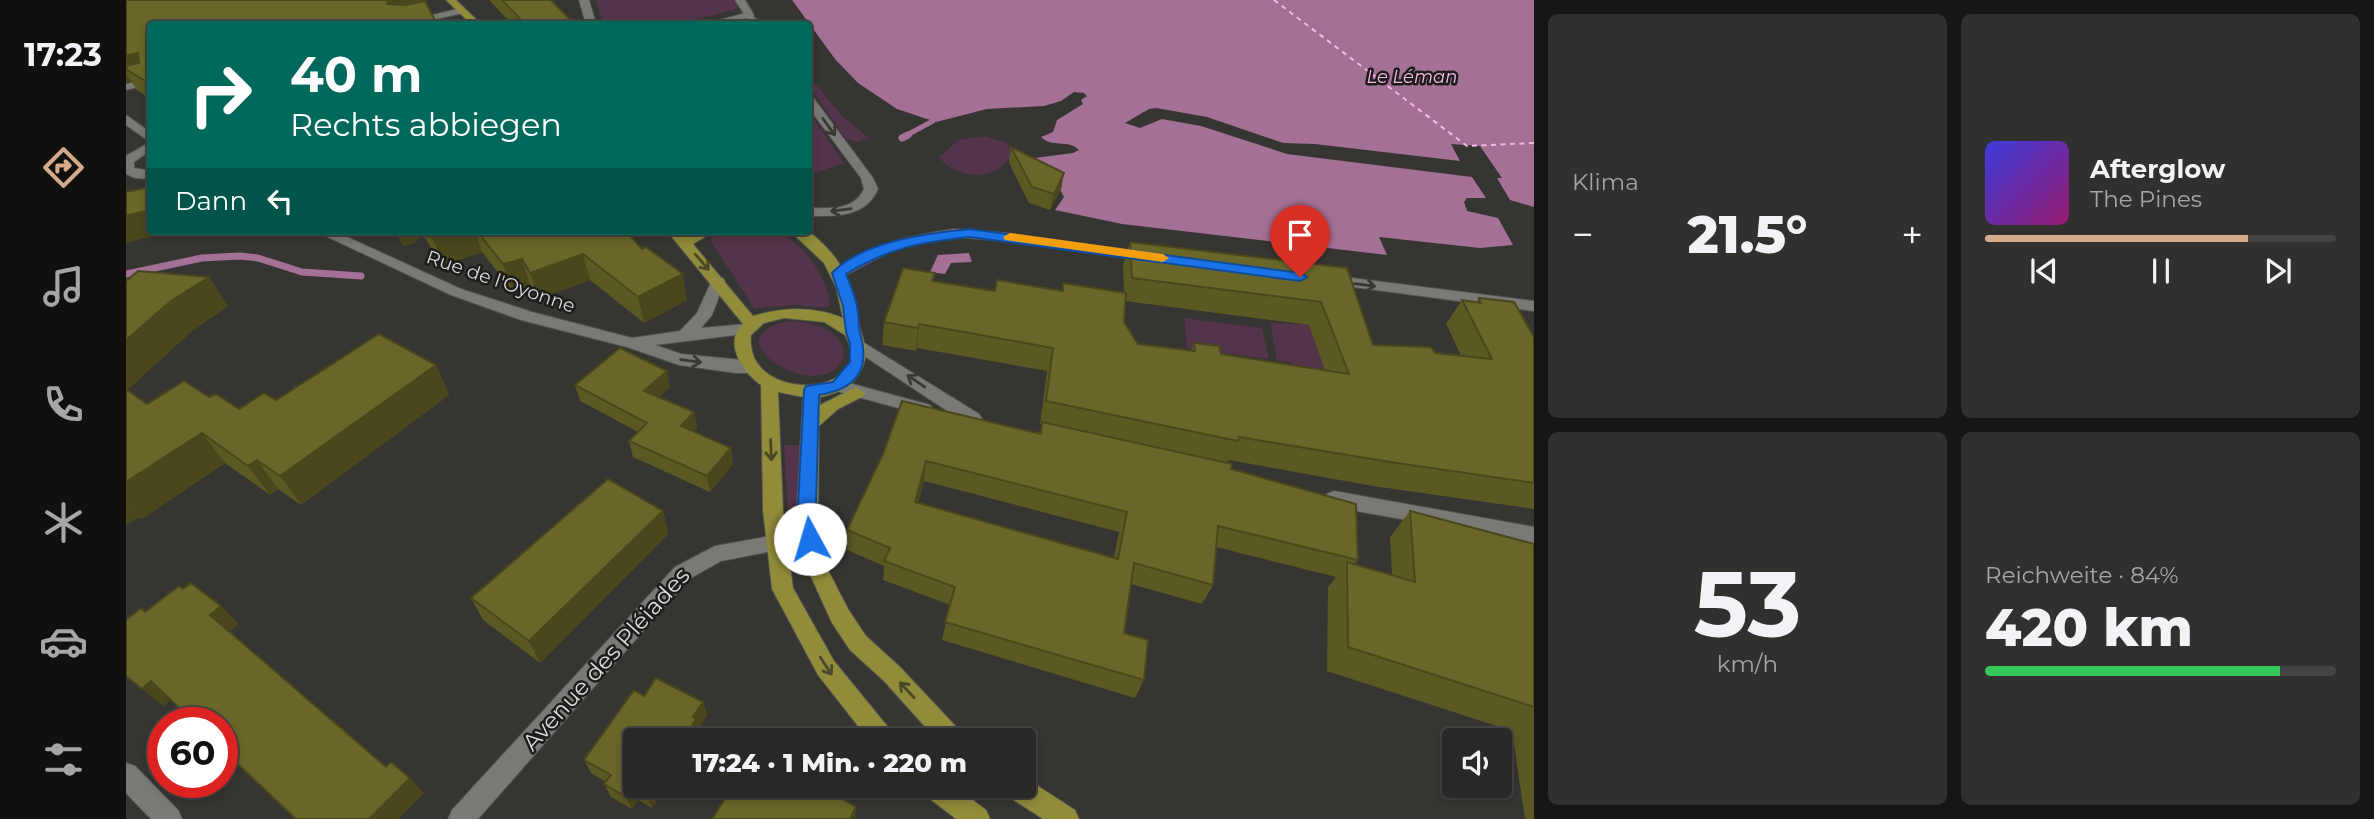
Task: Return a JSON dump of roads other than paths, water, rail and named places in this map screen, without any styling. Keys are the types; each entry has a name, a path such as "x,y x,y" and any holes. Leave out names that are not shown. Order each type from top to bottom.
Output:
{"main road":[{"path":"452,0 473,21"},
{"path":"802,235 822,250 839,273 850,306 855,338 857,362 838,386 812,390 790,389 769,382 752,367 742,348 741,341 749,326 769,316 801,313 832,320 855,338"},
{"path":"679,237 718,281 749,326"},
{"path":"769,382 776,543 783,589 826,668 874,728"},
{"path":"812,390 807,505 808,526 818,570 840,616 858,643 892,674 942,728"},
{"path":"811,423 832,405 856,393"},
{"path":"950,798 977,819"},
{"path":"1034,798 1066,819"}],"street":[{"path":"584,0 590,21"},
{"path":"740,0 753,21"},
{"path":"415,21 461,11"},
{"path":"723,21 749,15"},
{"path":"126,87 147,82"},
{"path":"812,103 867,178 872,190 859,206 845,211 812,212"},
{"path":"126,119 147,136"},
{"path":"147,148 127,161 127,169 130,172 147,175"},
{"path":"126,182 147,176"},
{"path":"839,273 884,249 920,238 954,233 1006,237 1167,259"},
{"name":"Rue de l'Oyonne","path":"331,235 456,292 527,316 632,343 679,359 752,367"},
{"path":"1314,278 1534,306"},
{"path":"684,336 704,315 718,281"},
{"name":"Rue de l'Oyonne","path":"632,343 749,326"},
{"path":"855,338 973,419"},
{"path":"838,386 856,393 997,425"},
{"path":"1310,494 1389,511 1534,535"},
{"name":"Avenue des Pléiades","path":"461,819 682,573 700,559 725,550 776,543"},
{"path":"126,775 169,819"}],"water":[{"name":"Le Léman","path":"792,0 1534,0 1534,207 1510,200 1497,178 1502,178 1480,146 1451,144 1460,161 1315,144 1283,143 1207,117 1156,108 1149,109 1125,123 1140,128 1162,119 1201,126 1287,154 1472,177 1486,198 1467,198 1464,202 1467,211 1498,218 1513,245 1480,248 1379,237 1387,255 1122,224 1055,210 1064,197 1055,180 1034,171 1035,158 1079,150 1041,137 1053,132 1057,120 1083,104 1081,100 1087,96 1084,93 1074,92 1061,101 1044,106 987,109 936,122 897,109 858,83 835,59 812,27 812,21 807,21"},
{"path":"969,253 972,262 951,263 945,274 930,272 938,255"}],"waterway":[{"path":"905,136 933,121"},
{"path":"902,138 908,135"},
{"path":"126,274 202,258 240,256 258,258 302,272 361,276"}]}
